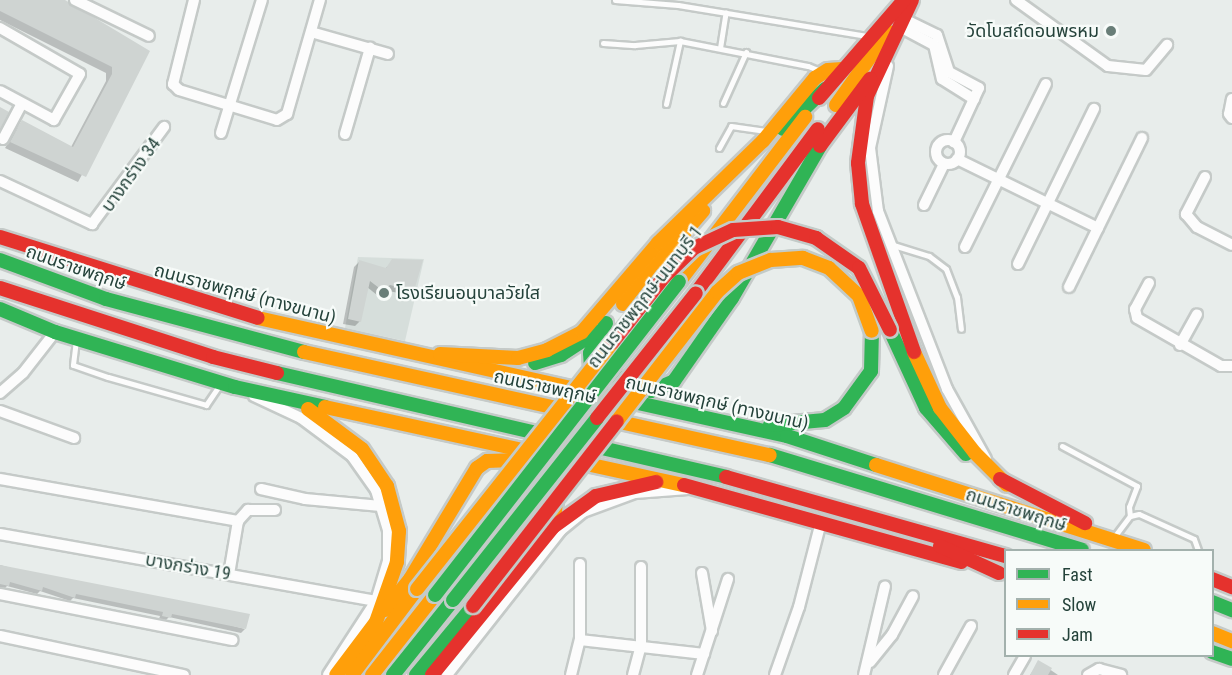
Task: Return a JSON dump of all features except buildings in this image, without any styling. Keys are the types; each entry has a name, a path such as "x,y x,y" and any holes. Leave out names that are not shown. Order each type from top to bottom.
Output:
{"main road":[{"name":"ถนนราชพฤกษ์-นนทบุรี 1","path":"372,675 760,180 825,89 904,0"},
{"name":"ถนนราชพฤกษ์-นนทบุรี 1","path":"393,675 696,293 912,0"},
{"path":"912,0 876,73 860,128 858,163 862,204 874,248 901,323 940,408 1007,484"},
{"path":"410,354 518,358 582,332 658,243 770,131 823,72 842,69"},
{"path":"606,323 590,353 591,366 651,391 674,381 732,298 826,133 876,73"},
{"path":"464,367 525,366 545,361 585,342 606,323 732,178 825,89"},
{"path":"352,675 417,589 664,277 694,248 733,230 778,227 816,238 859,268 926,408 945,434 972,461 1007,484 1139,548"},
{"name":"ถนนราชพฤกษ์ (ทางขนาน)","path":"0,237 231,312 464,367 731,423 814,444 1139,548"},
{"path":"416,675 473,606 717,292 738,273 771,260 803,258 830,267 859,296 872,332 871,371 844,408 825,420 791,426 731,423"},
{"name":"ถนนราชพฤกษ์","path":"0,260 106,299 348,364 721,442 812,466 1079,549"},
{"path":"0,288 213,357 385,400 713,473 886,520 1004,556"},
{"path":"0,309 55,332 235,387 304,405 697,488 1002,574"},
{"path":"304,405 362,449 387,486 399,531 397,562 376,622"},
{"path":"336,675 410,579 477,468 487,461 512,460 541,481 556,500 553,527"},
{"path":"432,675 553,527 597,496 662,480"},
{"path":"886,520 1002,574"},
{"path":"1214,580 1232,587"},
{"path":"1214,603 1232,610"},
{"path":"1214,634 1232,641"},
{"path":"1214,653 1232,660"}],"street":[{"path":"75,0 149,36"},
{"path":"194,0 173,84 179,90 283,120 320,0"},
{"path":"221,133 261,0"},
{"path":"918,0 884,78 870,148 873,189 888,243 947,389 992,469"},
{"path":"1016,0 1108,66 1146,70 1167,45"},
{"path":"906,25 937,35 950,72 979,88 954,142"},
{"path":"906,25 934,45 942,79 974,99"},
{"path":"0,28 80,74 54,120 0,91"},
{"path":"311,32 388,54"},
{"path":"345,134 370,48"},
{"path":"965,247 1046,84"},
{"path":"1232,99 1232,118"},
{"path":"3,139 22,104"},
{"path":"1018,264 1094,109"},
{"name":"บางกร่าง 34","path":"0,181 92,224 164,128"},
{"path":"1069,287 1142,138"},
{"path":"944,164 936,155 937,148 946,141 954,142 958,148 957,159"},
{"path":"924,205 944,164 957,159 1098,228"},
{"path":"1205,177 1186,214 1197,227 1232,245"},
{"path":"1149,283 1134,314 1180,345 1221,366 1232,366"},
{"path":"1180,345 1197,314"},
{"path":"0,393 23,373 55,332"},
{"path":"235,387 301,418 351,456 376,490 388,530 388,561 376,601 328,675"},
{"path":"0,411 74,438"},
{"path":"0,479 238,521"},
{"path":"447,675 561,530 583,512 635,493 697,488"},
{"path":"261,489 305,499 381,506"},
{"path":"229,574 238,521 248,510 275,510"},
{"path":"775,675 821,522"},
{"name":"บางกร่าง 19","path":"0,534 376,601"},
{"path":"571,675 580,640 580,564"},
{"path":"633,675 641,645 641,567"},
{"path":"702,573 712,631"},
{"path":"697,675 728,579"},
{"path":"864,675 869,662 873,628 885,586"},
{"path":"0,594 233,640"},
{"path":"869,662 892,635 913,596"},
{"path":"944,675 971,626"},
{"path":"0,636 184,675"},
{"path":"580,640 641,645 704,654"},
{"path":"1014,675 1024,657"},
{"path":"1088,675 1099,669 1121,675"}],"lane":[{"path":"615,0 669,2 869,37"},
{"path":"720,48 726,12"},
{"path":"666,104 680,41"},
{"path":"603,43 635,45 680,41 746,52 823,72"},
{"path":"723,103 746,52"},
{"path":"719,148 725,132 732,126 770,131"},
{"path":"888,243 929,256 946,268 957,297 961,329"},
{"path":"77,339 73,365 108,377 206,405 221,383"},
{"path":"1062,446 1137,486 1129,507 1130,516 1114,537"},
{"path":"1130,516 1150,516 1194,539 1198,549"}],"shaded area":[{"name":"โรงเรียนอนุบาลวัยใส","path":"358,257 424,259 405,341 345,328"}],"traffic: fast":[{"path":"783,129 825,89"},
{"path":"606,323 590,353 591,366 651,391 674,381 732,298 820,146"},
{"path":"0,260 106,299 304,352"},
{"path":"435,595 679,282"},
{"path":"0,309 55,332 235,387 325,407"},
{"path":"890,330 926,408 966,454"},
{"path":"770,425 825,420 844,408 871,371 872,331"},
{"path":"535,363 561,355 596,332"},
{"path":"277,373 726,477"},
{"path":"602,395 787,436 876,465"},
{"path":"453,600 597,418"},
{"path":"770,455 1079,549"},
{"path":"393,675 453,600"},
{"path":"1214,603 1232,610"},
{"path":"416,675 473,606"},
{"path":"1214,653 1232,659"}],"traffic: slow":[{"path":"836,105 888,32"},
{"path":"440,354 518,358 547,350 582,332 658,243 763,141 815,78 828,70 842,69"},
{"path":"679,282 805,117"},
{"path":"623,304 703,211"},
{"path":"617,421 717,292 738,273 771,260 803,258 829,268 859,296 872,331"},
{"path":"258,318 602,395"},
{"path":"417,589 612,343"},
{"path":"304,352 770,455"},
{"path":"914,352 940,408 975,453 1007,485"},
{"path":"325,407 684,485"},
{"path":"308,409 362,449 387,486 399,531 397,562 376,622 336,675"},
{"path":"385,610 410,579 477,468 487,461 512,460 541,481 556,500 555,511"},
{"path":"876,465 1141,549"},
{"path":"352,675 417,589"},
{"path":"372,675 435,595"},
{"path":"1214,634 1232,641"}],"traffic: jam":[{"path":"819,98 904,0"},
{"path":"912,0 867,96 858,163 862,204 914,352"},
{"path":"820,146 870,79"},
{"path":"696,293 818,129"},
{"path":"612,343 664,277 694,248 733,230 778,227 816,238 859,268 890,330"},
{"path":"0,237 258,318"},
{"path":"0,288 213,357 277,373"},
{"path":"597,418 696,293"},
{"path":"473,606 617,421"},
{"path":"726,477 1004,555"},
{"path":"1000,479 1085,523"},
{"path":"432,675 553,527 596,496 656,482"},
{"path":"684,485 962,562"},
{"path":"940,546 999,573"},
{"path":"1214,580 1232,587"}],"place":[{"name":"วัดโบสถ์ดอนพรหม","path":"1111,31"},
{"name":"โรงเรียนอนุบาลวัยใส","path":"384,293"}]}
